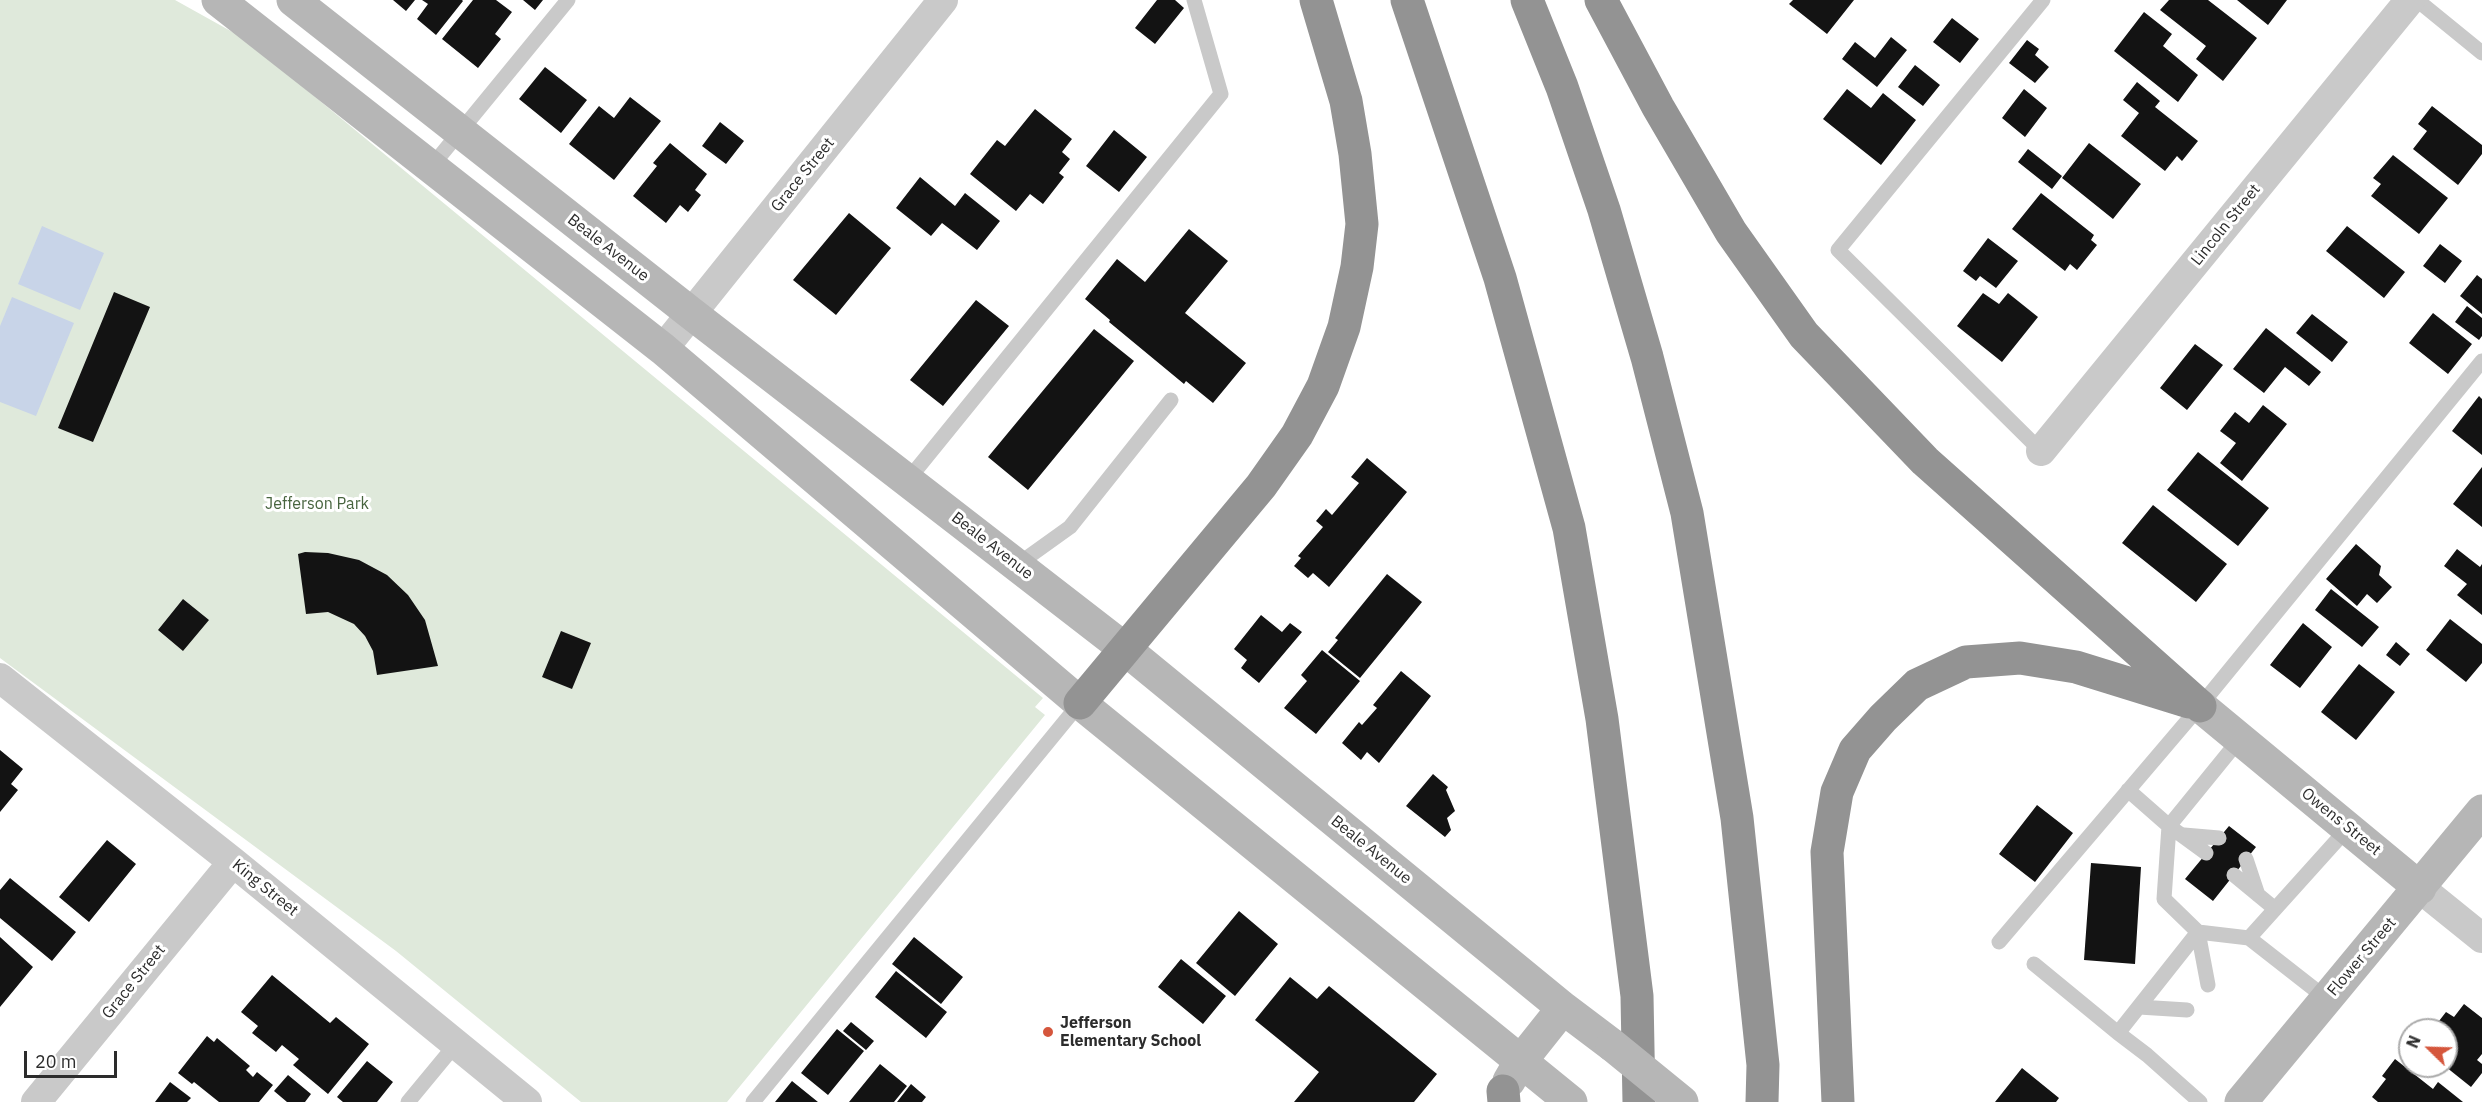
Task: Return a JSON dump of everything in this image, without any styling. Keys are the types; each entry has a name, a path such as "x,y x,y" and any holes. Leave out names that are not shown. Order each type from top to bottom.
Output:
{"highway":[{"path":"1080,703 1261,486 1297,435 1323,386 1344,327 1357,267 1362,224 1355,154 1346,101 1317,0"},
{"path":"1407,0 1500,278 1569,528 1602,719 1635,984 1639,1102"},
{"path":"1527,0 1562,87 1604,210 1647,357 1687,513 1737,818 1762,1065 1762,1102"},
{"path":"1601,0 1658,107 1731,232 1804,335 1925,461 2200,706"},
{"path":"1839,1102 1827,852 1837,792 1855,750 1883,718 1917,685 1966,662 2020,658 2076,667 2200,706"}],"main road":[{"path":"218,0 663,350 1080,703 1570,1101"},
{"name":"Beale Avenue","path":"293,0 692,314 1125,649 1563,1008 1682,1102"},
{"name":"Owens Street","path":"2200,706 2420,888"},
{"name":"Flower Street","path":"2241,1102 2482,811"},
{"path":"1501,1099 1520,1062 1563,1008"}],"street":[{"name":"Grace Street","path":"663,350 943,0"},
{"name":"Lincoln Street","path":"2041,451 2410,0"},
{"name":"King Street","path":"2,684 233,862 526,1102"},
{"name":"Grace Street","path":"36,1102 233,862"},
{"name":"Owens Street","path":"2420,888 2482,938"}],"lane":[{"path":"431,167 568,0"},
{"path":"907,481 1221,94 1194,0"},
{"path":"2041,451 1838,250 2043,0"},
{"path":"2417,0 2482,53"},
{"path":"1999,942 2200,706 2482,361"},
{"path":"1017,565 1070,527 1171,400"},
{"path":"753,1102 1080,703"},
{"path":"2208,985 2198,932 2164,899 2169,826 2239,740"},
{"path":"2128,790 2169,826 2206,853"},
{"path":"2249,938 2348,828"},
{"path":"2184,835 2219,838"},
{"path":"2246,860 2258,895"},
{"path":"2234,875 2274,908"},
{"path":"2198,932 2249,938 2327,999"},
{"path":"2118,1033 2198,932"},
{"path":"2034,964 2147,1055 2200,1102"},
{"path":"2139,1007 2187,1010"},
{"path":"408,1102 456,1044"}],"green space":[{"name":"Jefferson Park","path":"0,0 175,0 245,39 1043,698 1035,707 1045,715 727,1102 581,1102 396,951 0,658"}],"water":[{"path":"42,226 104,253 80,310 18,284"},
{"path":"12,297 74,323 36,416 0,402 0,326"}],"building":[{"path":"393,0 415,0 406,11"},
{"path":"422,0 463,1 436,35 417,19 428,4"},
{"path":"473,0 496,0 512,12 495,34 501,39 478,68 442,39"},
{"path":"523,0 543,0 535,10"},
{"path":"1157,0 1175,0 1184,8 1155,44 1135,28"},
{"path":"1793,0 1854,0 1827,34 1789,4"},
{"path":"2169,0 2208,0 2257,38 2223,81 2196,59 2206,46 2160,10"},
{"path":"2237,0 2287,0 2268,25"},
{"path":"2144,12 2172,34 2163,46 2198,75 2178,102 2114,51"},
{"path":"1952,18 1979,39 1960,63 1933,42"},
{"path":"1891,37 1907,50 1877,87 1842,59 1855,42 1875,58"},
{"path":"2027,40 2039,49 2035,55 2049,67 2035,83 2009,63"},
{"path":"1915,65 1940,85 1923,106 1898,87"},
{"path":"545,67 587,100 561,133 519,99"},
{"path":"2137,82 2160,101 2155,107 2198,141 2182,161 2177,156 2165,171 2121,136 2139,113 2123,100"},
{"path":"1847,89 1871,108 1883,93 1916,120 1881,165 1823,119"},
{"path":"2024,89 2047,108 2025,137 2002,118"},
{"path":"630,97 661,121 614,180 569,144 599,106 614,118"},
{"path":"2432,106 2482,145 2482,154 2458,185 2413,149 2427,131 2418,124"},
{"path":"1035,109 1072,139 1062,152 1070,159 1059,173 1064,177 1043,204 1030,194 1016,211 970,174 997,140 1005,146"},
{"path":"720,122 744,141 726,164 702,146"},
{"path":"1114,130 1147,157 1119,192 1086,166"},
{"path":"670,143 707,174 695,190 701,195 688,212 680,205 666,223 633,196 657,166 653,163"},
{"path":"2089,143 2141,184 2113,219 2062,178"},
{"path":"2028,149 2062,176 2052,189 2018,162"},
{"path":"2393,155 2448,198 2419,234 2371,196 2381,184 2373,178"},
{"path":"920,177 955,206 965,193 1000,221 977,250 942,223 931,236 896,208"},
{"path":"2041,193 2094,235 2091,240 2097,245 2077,270 2070,264 2065,271 2012,229"},
{"path":"849,213 891,248 836,315 793,280"},
{"path":"2347,226 2405,272 2384,298 2326,251"},
{"path":"1189,229 1228,261 1185,313 1246,363 1213,403 1186,381 1184,384 1109,322 1110,320 1085,299 1117,259 1145,282"},
{"path":"1988,238 2018,261 1996,288 1980,276 1976,281 1963,271"},
{"path":"2440,244 2462,261 2445,283 2423,266"},
{"path":"2477,275 2482,279 2482,314 2460,296"},
{"path":"114,292 150,307 93,442 58,428"},
{"path":"1983,293 1999,304 2008,293 2038,317 2002,362 1957,326"},
{"path":"976,300 1009,326 943,406 910,380"},
{"path":"2467,306 2482,318 2482,336 2479,340 2455,322"},
{"path":"2433,313 2472,344 2448,374 2409,343"},
{"path":"2312,314 2348,342 2332,362 2296,333"},
{"path":"2266,328 2321,372 2309,386 2285,367 2264,393 2233,369"},
{"path":"1094,329 1134,361 1028,490 988,457"},
{"path":"2195,344 2223,365 2187,410 2160,388"},
{"path":"2479,396 2482,399 2482,455 2452,431"},
{"path":"2263,405 2287,424 2242,481 2220,463 2236,443 2220,431 2235,412 2249,423"},
{"path":"2198,452 2269,508 2238,546 2167,490"},
{"path":"1367,458 1407,492 1329,587 1313,573 1308,578 1294,566 1301,558 1298,556 1323,527 1316,521 1326,509 1332,515 1359,483 1351,477"},
{"path":"2482,467 2482,527 2453,504"},
{"path":"2153,505 2227,564 2196,602 2122,543"},
{"path":"2356,544 2381,566 2379,575 2392,587 2377,603 2367,594 2357,606 2326,579"},
{"path":"2457,549 2480,567 2482,564 2482,615 2457,595 2467,584 2444,566"},
{"path":"328,553 359,560 387,575 408,595 425,620 438,666 377,675 373,651 365,636 354,624 328,612 306,614 298,554"},
{"path":"1387,574 1422,602 1360,678 1328,652 1338,640 1335,638"},
{"path":"2331,589 2379,627 2362,647 2315,610"},
{"path":"183,599 209,620 183,651 158,630"},
{"path":"1261,615 1282,632 1290,623 1302,632 1259,683 1241,668 1247,660 1234,649"},
{"path":"2450,619 2482,644 2482,663 2466,682 2426,650"},
{"path":"2303,623 2332,647 2300,688 2270,665"},
{"path":"561,631 591,643 572,689 542,677"},
{"path":"2396,642 2410,654 2400,666 2386,655"},
{"path":"1322,650 1360,681 1316,734 1284,708 1307,681 1301,675"},
{"path":"2359,664 2395,692 2356,740 2321,712"},
{"path":"1401,671 1431,696 1379,763 1367,752 1361,760 1342,743 1359,722 1362,725 1377,708 1373,705"},
{"path":"0,750 23,769 11,784 18,790 0,812"},
{"path":"1433,774 1448,787 1446,790 1455,811 1447,818 1451,830 1445,837 1406,806"},
{"path":"2037,805 2073,833 2035,882 1999,854"},
{"path":"2229,826 2256,847 2213,901 2185,879"},
{"path":"107,840 136,864 89,922 59,897"},
{"path":"2091,863 2141,867 2135,964 2084,960"},
{"path":"10,878 76,932 52,961 0,918 0,890"},
{"path":"1239,911 1278,944 1235,996 1196,963"},
{"path":"0,937 33,967 0,1007"},
{"path":"914,937 963,977 941,1004 892,964"},
{"path":"1181,959 1226,996 1203,1024 1158,987"},
{"path":"896,971 947,1012 926,1038 875,997"},
{"path":"272,975 330,1023 336,1017 369,1044 328,1094 293,1065 299,1059 282,1045 276,1052 252,1033 258,1026 241,1012"},
{"path":"1290,977 1317,999 1329,986 1437,1074 1414,1102 1294,1102 1319,1072 1255,1020"},
{"path":"2464,1004 2482,1018 2482,1054 2477,1060 2482,1064 2482,1073 2471,1087 2458,1077 2458,1018 2441,1018 2446,1012 2454,1017"},
{"path":"851,1022 874,1041 866,1050 843,1031"},
{"path":"837,1029 864,1051 828,1095 801,1073"},
{"path":"207,1036 214,1042 217,1038 250,1066 246,1070 253,1077 257,1072 273,1085 259,1102 219,1102 194,1082 192,1084 178,1073"},
{"path":"2395,1059 2398,1061 2398,1078 2419,1078 2433,1089 2438,1082 2463,1102 2378,1102 2372,1097 2386,1079 2382,1076"},
{"path":"367,1061 393,1082 377,1102 343,1102 337,1097"},
{"path":"880,1064 907,1086 894,1102 849,1102"},
{"path":"2022,1068 2059,1098 2056,1102 1995,1102"},
{"path":"288,1075 311,1094 305,1102 287,1102 274,1091"},
{"path":"792,1081 818,1102 775,1102"},
{"path":"170,1082 191,1098 187,1102 155,1102"},
{"path":"911,1084 926,1097 922,1102 897,1102"}],"place":[{"name":"Jefferson Elementary School","path":"1048,1032"}]}
